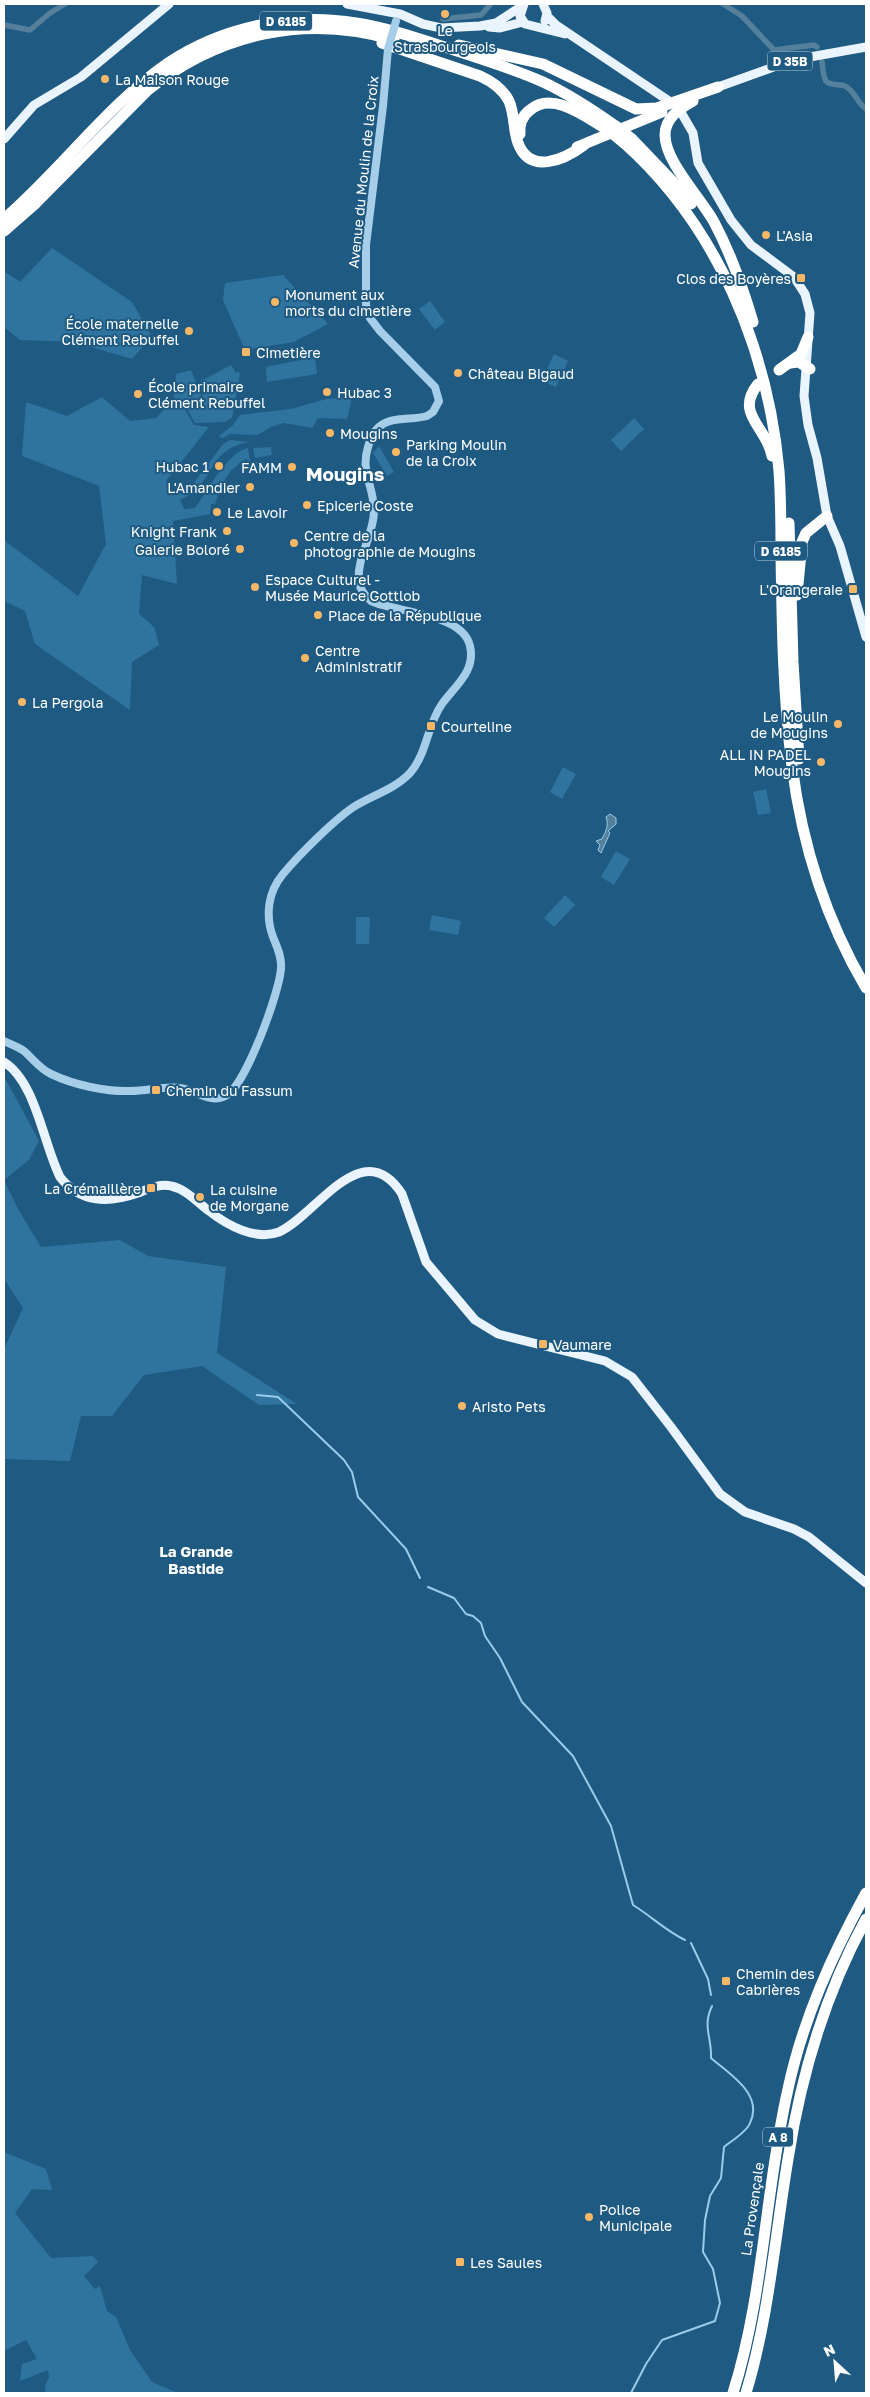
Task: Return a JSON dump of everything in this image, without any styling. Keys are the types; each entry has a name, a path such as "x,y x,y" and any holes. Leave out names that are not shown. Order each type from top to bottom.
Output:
{"highway":[{"name":"D 6185","path":"4,219 36,190 141,84 170,62 232,32 287,21 340,21 377,27 523,74 566,94 628,141 677,186 700,218 726,262 754,322 772,381 784,447 788,490 793,662 799,767 813,841 838,916 866,974"},
{"path":"377,27 414,33 544,64 636,109 657,108 718,87"},
{"path":"302,28 374,41 489,80 499,88 508,100 520,148 538,162 551,162 561,159 584,145"},
{"name":"D 6185","path":"4,232 36,203 120,116 169,74 203,54 229,42 258,34 302,28 339,28 375,35 480,65 541,89 612,129"},
{"path":"612,129 564,106 549,102 533,107 521,120 520,133 522,141 537,156 554,156 718,87"},
{"path":"718,87 674,114 666,126 666,143 675,162 715,223 741,283 754,322"},
{"name":"D 6185","path":"628,141 686,209 720,267 748,329 763,375 773,416 781,496 786,711 799,813 809,855 829,914 866,988"},
{"path":"779,370 803,352 808,338"},
{"path":"790,362 797,361 808,367"},
{"path":"758,384 750,397 748,408 771,450 781,553"},
{"path":"793,662 802,542 806,533 826,521"},
{"name":"La Provençale","path":"733,2393 753,2301 778,2139 795,2060 823,1978 866,1893"},
{"name":"La Provençale","path":"746,2393 766,2304 788,2158 808,2061 835,1984 866,1919"}],"main road":[{"path":"4,139 34,105 81,77 169,4"},
{"path":"351,4 399,8 441,28"},
{"path":"351,4 441,28 480,26 496,23 523,5"},
{"path":"534,27 541,25 547,16 547,10 543,4"},
{"path":"523,5 520,16 523,22 534,27 572,36"},
{"path":"547,16 572,36 669,101"},
{"path":"480,26 500,28 523,22"},
{"name":"D 35B","path":"718,87 793,60 866,47"},
{"path":"682,114 692,133 698,163 705,179 740,232 759,252 794,277 802,287 810,313 808,367"},
{"path":"698,156 742,229 754,242 797,274 807,288 814,316 806,396 810,428 817,458 826,521 840,546 866,637"},
{"path":"4,1062 27,1088 60,1177 67,1186 84,1197 104,1201 151,1188 171,1186 188,1194 224,1221 249,1232 265,1235 286,1228 352,1175 364,1172 385,1177 402,1194 426,1262 475,1320 498,1334 605,1361 632,1377 720,1494 745,1512 794,1529 809,1537 866,1583"}],"street":[{"path":"398,18 404,12 420,17"},
{"name":"Avenue du Moulin de la Croix","path":"4,1041 24,1051 42,1069 53,1075 104,1089 130,1091 180,1088 214,1099 227,1096 238,1085 260,1037 280,977 282,965 270,930 268,910 269,900 277,883 290,866 345,814 360,803 396,785 410,773 420,756 436,713 469,668 470,646 465,635 455,625 371,601 360,587 360,568 374,513 373,493 365,472 364,462 370,439 378,427 392,421 427,416 433,412 439,401 435,387 380,331 370,318 366,305 366,245 388,49 398,18"}],"shaded area":[{"path":"52,248 132,302 152,337 132,359 74,342 20,340 4,327 4,271 20,282"},
{"path":"283,275 328,324 294,342 245,350 223,300 225,283"},
{"path":"430,301 445,322 435,330 419,309"},
{"path":"554,354 568,361 556,387 542,381"},
{"path":"315,357 317,374 267,382 266,367"},
{"path":"231,365 236,373 238,371 240,374 232,418 225,422 195,423 187,409 203,399 201,381"},
{"path":"191,370 202,398 185,410 194,425 209,427 166,481 168,490 174,494 184,493 223,444 230,440 248,442 236,446 220,456 194,492 180,500 184,509 195,508 225,464 240,451 248,448 250,462 265,462 251,465 247,459 235,467 226,478 215,504 211,504 210,514 173,521 177,584 142,575 139,614 154,627 159,645 132,662 130,710 35,644 25,611 4,601 4,540 78,596 106,544 99,486 22,456 26,402 67,416 102,397 130,421 156,418 174,399 176,374"},
{"path":"350,392 353,393 347,419 318,418 312,428 284,423 271,427 258,435 230,434 223,438 218,437 233,425 240,415 291,409 326,399 349,397"},
{"path":"634,418 644,429 621,451 611,440"},
{"path":"379,446 394,472 387,476 373,453"},
{"path":"271,447 272,455 255,458 253,448"},
{"path":"563,767 576,774 562,799 550,792"},
{"path":"766,789 771,813 758,815 753,792"},
{"path":"610,814 616,818 616,824 608,831 610,833 601,853 598,850 600,845 596,841 602,839 607,826 606,817"},
{"path":"616,851 630,859 614,885 601,877"},
{"path":"565,895 575,905 554,927 544,918"},
{"path":"432,915 461,921 458,935 429,930"},
{"path":"356,917 370,917 369,944 356,944"},
{"path":"4,1076 39,1141 29,1160 4,1180"},
{"path":"4,1180 18,1209 41,1247 120,1240 148,1256 226,1267 217,1353 297,1404 259,1405 202,1366 144,1375 112,1416 81,1416 70,1461 4,1459 4,1349 23,1308 4,1279"},
{"path":"4,2152 46,2169 52,2190 32,2189 15,2213 51,2258 93,2256 98,2262 84,2276 95,2289 100,2286 107,2311 116,2317 130,2350 152,2382 178,2393 46,2393 45,2386 49,2377 48,2370 20,2381 22,2364 37,2359 26,2340 4,2351"}],"waterway":[{"path":"4,25 30,30 50,13 65,4"},
{"path":"723,4 742,16 774,50 814,45 817,47"},
{"path":"443,19 481,15 490,5"},
{"path":"822,62 826,81 830,84 843,85 848,88 866,109"},
{"path":"257,1395 278,1397 344,1460 352,1472 358,1497 406,1549 420,1578"},
{"path":"428,1587 454,1598 466,1614 473,1616 481,1623 485,1636 500,1658 522,1702 573,1756 611,1826 633,1905 685,1940"},
{"path":"691,1943 708,1979 711,1995"},
{"path":"631,2393 646,2364 662,2340 715,2321 720,2303 713,2269 703,2252 705,2220 710,2196 721,2178 724,2147 746,2130 753,2113 749,2094 743,2086 711,2058 708,2020 712,2006"}],"place":[{"name":"Le Strasbourgeois","path":"445,14"},
{"name":"La Maison Rouge","path":"105,79"},
{"name":"L'Asia","path":"766,235"},
{"name":"Clos des Boyères","path":"801,278"},
{"name":"Monument aux morts du cimetière","path":"275,302"},
{"name":"École maternelle Clément Rebuffel","path":"189,331"},
{"name":"Cimetière","path":"246,352"},
{"name":"Château Bigaud","path":"458,373"},
{"name":"Hubac 3","path":"327,392"},
{"name":"École primaire Clément Rebuffel","path":"138,394"},
{"name":"Mougins","path":"330,433"},
{"name":"Parking Moulin de la Croix","path":"396,452"},
{"name":"Hubac 1","path":"219,466"},
{"name":"FAMM","path":"292,467"},
{"name":"L'Amandier","path":"250,487"},
{"name":"Epicerie Coste","path":"307,505"},
{"name":"Le Lavoir","path":"217,512"},
{"name":"Knight Frank","path":"227,531"},
{"name":"Centre de la photographie de Mougins","path":"294,543"},
{"name":"Galerie Boloré","path":"240,549"},
{"name":"Espace Culturel - Musée Maurice Gottlob","path":"255,587"},
{"name":"L'Orangeraie","path":"853,589"},
{"name":"Place de la République","path":"318,615"},
{"name":"Centre Administratif","path":"305,658"},
{"name":"La Pergola","path":"22,702"},
{"name":"Le Moulin de Mougins","path":"838,724"},
{"name":"Courteline","path":"431,726"},
{"name":"ALL IN PADEL Mougins","path":"821,762"},
{"name":"Chemin du Fassum","path":"156,1090"},
{"name":"La Crémaillère","path":"151,1188"},
{"name":"La cuisine de Morgane","path":"200,1197"},
{"name":"Vaumare","path":"543,1344"},
{"name":"Aristo Pets","path":"462,1406"},
{"name":"Chemin des Cabrières","path":"726,1981"},
{"name":"Police Municipale","path":"589,2217"},
{"name":"Les Saules","path":"460,2262"}],"district":[{"name":"Mougins","path":"345,473"},
{"name":"La Grande Bastide","path":"196,1560"}]}
